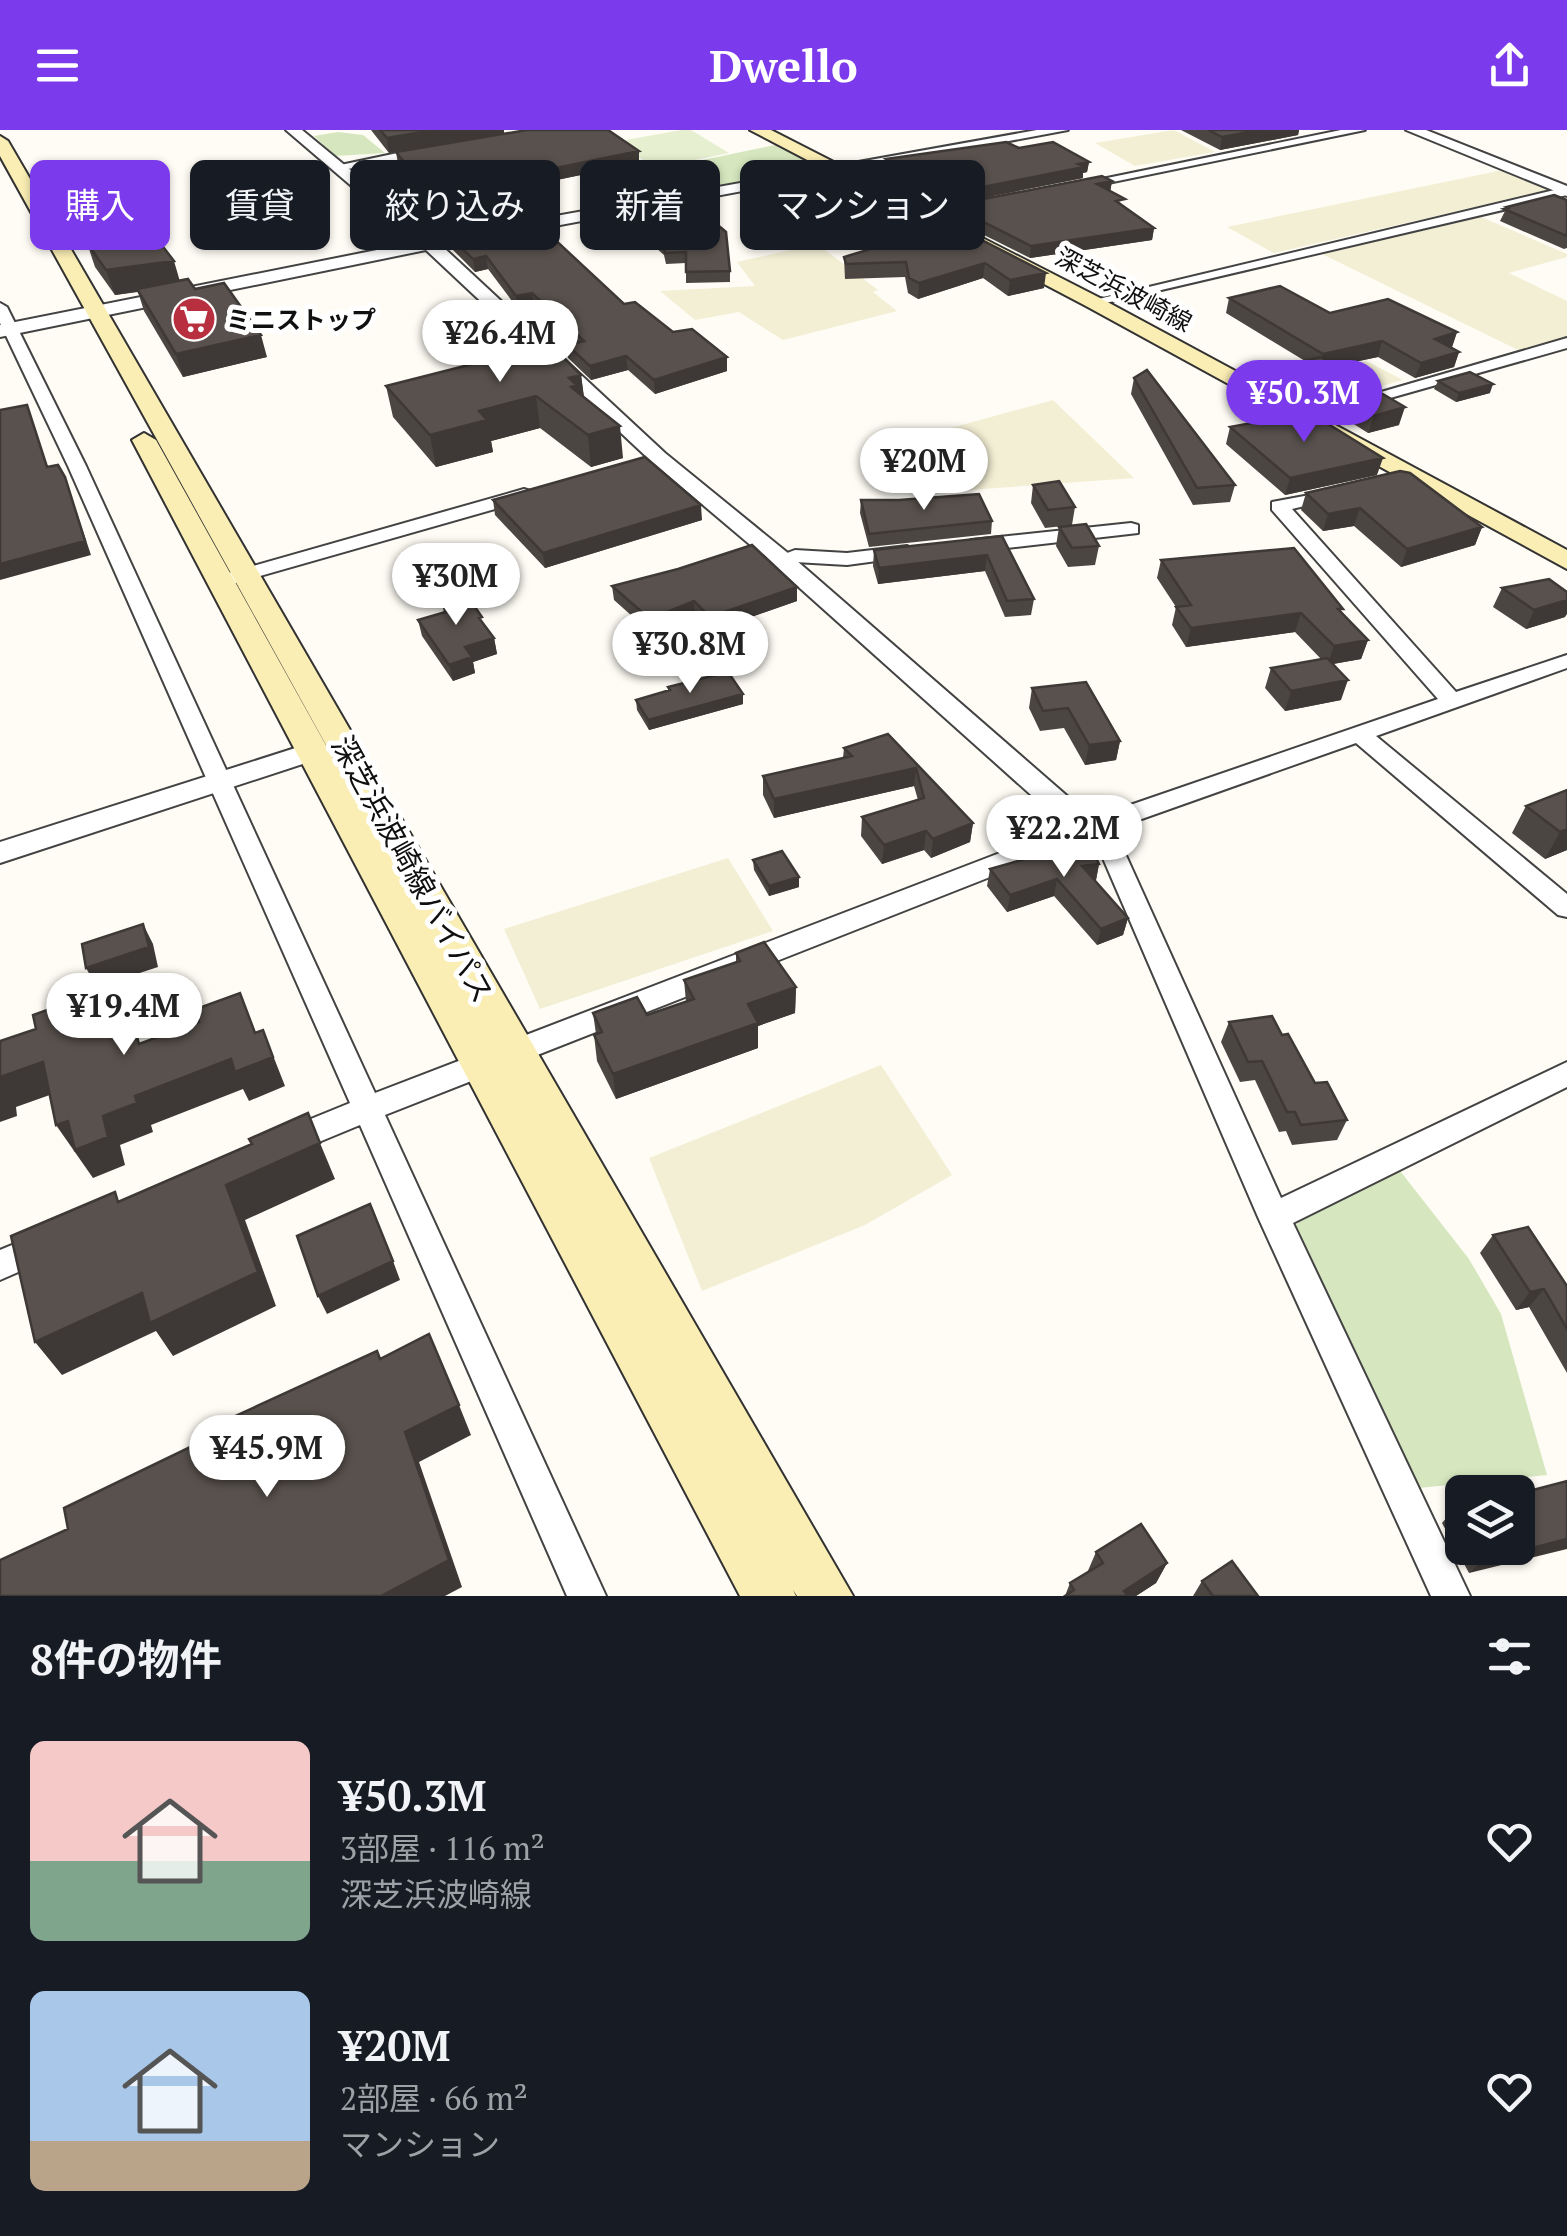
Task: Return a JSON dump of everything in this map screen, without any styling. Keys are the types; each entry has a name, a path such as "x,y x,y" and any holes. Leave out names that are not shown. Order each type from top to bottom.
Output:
{"main road":[{"name":"深芝浜波崎線","path":"758,130 816,160"},
{"name":"深芝浜波崎線バイパス","path":"0,141 88,314 498,1056 769,1596"},
{"name":"深芝浜波崎線バイパス","path":"0,172 88,314"},
{"name":"深芝浜波崎線","path":"985,247 1567,561"},
{"name":"深芝浜波崎線バイパス","path":"233,578 311,752 826,1596"}],"street":[{"path":"293,130 350,178"},
{"path":"892,160 1062,130"},
{"path":"1051,190 1360,130"},
{"path":"1413,130 1567,191"},
{"path":"337,167 452,148"},
{"path":"560,220 740,187"},
{"path":"1092,302 1567,191"},
{"path":"985,203 1014,197"},
{"path":"401,250 88,314 3,322 77,466 587,1596"},
{"path":"436,250 649,460 781,559 1112,851 1274,1217 1451,1596"},
{"path":"1304,417 1567,343"},
{"path":"1410,475 1279,506 1454,702"},
{"path":"233,578 546,489"},
{"path":"781,559 848,559 1130,529"},
{"path":"255,1156 498,1056 1086,829 1567,661"},
{"path":"1361,735 1567,908"},
{"path":"0,852 311,752"},
{"path":"1274,1217 1567,1074"},
{"path":"0,1265 73,1234"}],"shaded area":[{"path":"1174,130 1215,152 1135,166 1095,143"},
{"path":"1503,170 1555,189 1274,253 1227,227"},
{"path":"1481,217 1567,254 1509,273 1567,301 1567,337 1520,351 1322,254"},
{"path":"790,250 825,250 878,290 873,292 897,311 783,340 739,312 695,320 660,291 755,286 737,262"},
{"path":"1366,361 1403,380 1356,393 1321,373"},
{"path":"1053,400 1134,478 956,491 911,439"},
{"path":"728,858 773,931 540,1009 504,929"},
{"path":"881,1065 952,1175 865,1225 702,1291 649,1158"}],"green space":[{"path":"691,130 729,153 695,160 643,160 615,142"},
{"path":"338,132 363,135 385,153 335,156 314,136"},
{"path":"775,145 804,160 740,160 740,183 720,186 720,160 703,160"},
{"path":"1397,1167 1469,1259 1501,1314 1547,1475 1445,1475 1445,1485 1419,1488 1293,1227 1327,1200"}],"building":[{"path":"380,130 434,130 387,138"},
{"path":"527,130 608,130 639,151 560,167 560,160 402,160 396,152"},
{"path":"1208,130 1259,130 1222,137"},
{"path":"1006,142 1019,148 1053,142 1089,162 1078,164 1084,167 985,187 985,160 886,159"},
{"path":"1102,176 1112,181 1097,184 1125,199 1116,201 1154,228 1031,246 985,223 985,199"},
{"path":"1554,195 1567,200 1567,236 1504,209 1510,208 1507,207"},
{"path":"720,227 726,232 730,271 686,272 686,252 665,250 720,250"},
{"path":"985,242 1046,273 1010,280 985,263 919,283 909,278 906,262 846,264 844,257 867,250 985,250"},
{"path":"560,244 624,304 635,302 673,332 692,329 727,357 654,380 626,356 590,366 567,345 584,341 532,293 516,296 486,256 473,259 464,250 560,250"},
{"path":"92,250 165,250 174,261 106,270"},
{"path":"188,279 195,289 224,283 261,335 176,354 137,289"},
{"path":"1280,286 1330,313 1388,299 1457,332 1435,339 1459,352 1421,363 1382,341 1323,354 1229,298"},
{"path":"502,319 523,337 538,334 581,375 569,378 577,385 571,387 620,426 588,435 536,396 479,411 487,420 430,435 386,386 504,356 471,327"},
{"path":"1321,357 1358,379 1328,387 1291,364"},
{"path":"1147,370 1235,485 1197,488 1134,378"},
{"path":"1470,372 1493,384 1459,393 1438,381"},
{"path":"1376,390 1405,407 1374,416 1346,398"},
{"path":"27,405 47,467 58,465 65,477 85,541 0,564 0,410"},
{"path":"1289,416 1297,422 1317,417 1383,458 1290,478 1230,427"},
{"path":"645,457 701,505 543,553 493,500"},
{"path":"1400,471 1410,473 1482,527 1407,549 1360,508 1328,514 1306,493"},
{"path":"1059,481 1075,507 1048,510 1033,485"},
{"path":"979,494 992,521 869,534 861,500 899,500"},
{"path":"1086,524 1099,546 1072,548 1059,527"},
{"path":"1002,536 1034,599 1007,601 987,555 879,568 874,550"},
{"path":"752,545 797,587 710,617 694,601 650,619 612,586 678,569"},
{"path":"1294,548 1343,609 1338,609 1368,640 1334,646 1301,613 1191,628 1176,607 1191,605 1161,560"},
{"path":"1549,579 1567,592 1567,600 1534,610 1502,588"},
{"path":"464,591 494,638 465,647 472,657 449,665 418,620 449,611 441,598"},
{"path":"1327,658 1348,680 1291,691 1271,668"},
{"path":"728,672 743,694 648,720 636,700 670,690 668,687"},
{"path":"1086,682 1120,741 1089,745 1068,708 1043,711 1032,688"},
{"path":"888,734 973,823 933,839 926,831 884,845 862,817 924,798 916,768 774,799 763,776 852,756 844,748"},
{"path":"1567,790 1567,829 1560,832 1526,806"},
{"path":"1088,841 1099,864 1082,866 1128,918 1101,929 1057,879 1010,895 990,869"},
{"path":"782,851 799,877 769,886 753,860"},
{"path":"143,924 149,947 86,968 82,944"},
{"path":"764,942 796,987 748,1004 758,1023 613,1074 594,1035 602,1032 593,1013 637,997 647,1015 694,999 684,980 740,961 736,953"},
{"path":"95,993 106,1036 134,1026 139,1044 199,1022 196,1009 240,993 255,1033 263,1030 273,1057 235,1072 231,1059 135,1096 137,1103 103,1116 108,1137 75,1150 68,1121 56,1125 43,1062 0,1077 0,1041 36,1029 33,1015"},
{"path":"1272,1016 1282,1035 1288,1034 1315,1083 1327,1082 1347,1120 1301,1125 1295,1112 1287,1112 1262,1061 1248,1062 1229,1022"},
{"path":"308,1113 320,1143 226,1185 258,1272 150,1323 142,1293 35,1342 11,1236 115,1192 118,1202 252,1144 249,1139"},
{"path":"370,1204 393,1261 318,1296 297,1236"},
{"path":"1528,1227 1567,1286 1567,1329 1544,1289 1530,1292 1493,1235"},
{"path":"429,1334 459,1405 405,1432 449,1560 381,1596 0,1596 0,1560 68,1529 64,1508 207,1439 205,1430 377,1351 380,1359"},
{"path":"1567,1481 1567,1539 1535,1547 1535,1489"},
{"path":"1141,1524 1167,1563 1124,1591 1128,1596 1065,1596 1074,1590 1070,1583 1103,1563 1096,1552"},
{"path":"1232,1561 1258,1596 1213,1596 1202,1581"}],"place":[{"name":"ミニストップ","path":"194,319"}]}
